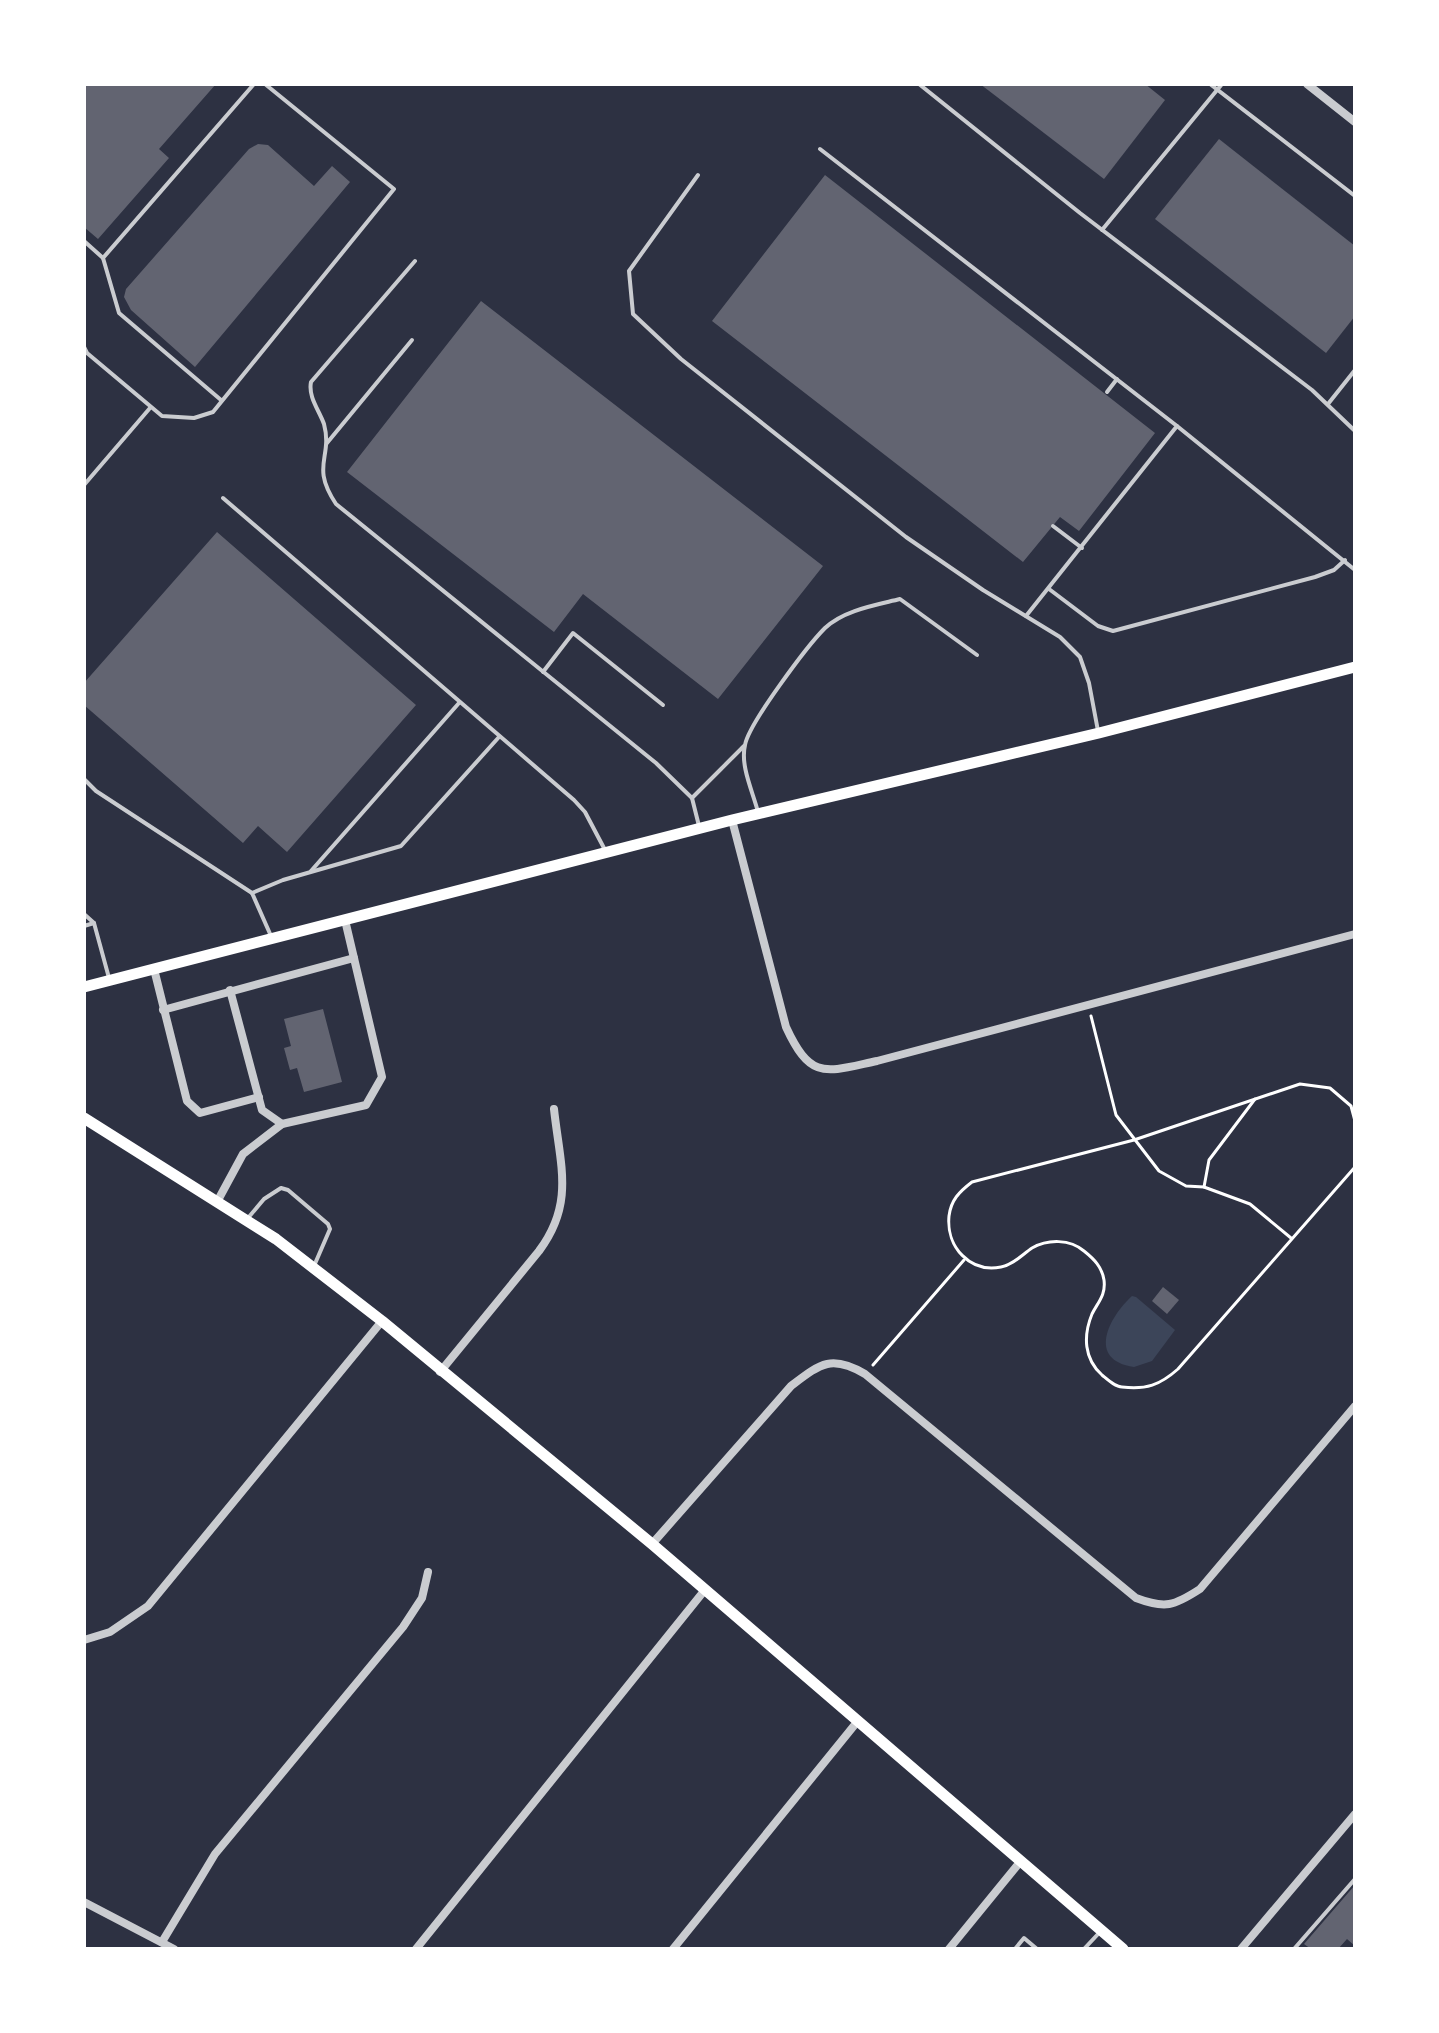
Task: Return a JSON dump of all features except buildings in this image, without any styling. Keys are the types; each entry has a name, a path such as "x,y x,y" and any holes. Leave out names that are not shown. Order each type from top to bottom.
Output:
{"main road":[{"path":"84,987 732,820 1099,733 1355,667"},
{"path":"84,1118 246,1220 382,1321 652,1544 1123,1949"}],"street":[{"path":"1307,84 1355,122"},
{"path":"732,820 786,1027 807,1063 831,1070 1355,934"},
{"path":"217,1202 243,1154 282,1124 366,1105 382,1077 345,920"},
{"path":"163,1010 354,958"},
{"path":"154,969 187,1101 200,1113 259,1097"},
{"path":"230,990 262,1110 282,1124"},
{"path":"440,1372 552,1234 559,1218 563,1195 554,1109"},
{"path":"84,1640 110,1632 148,1606 382,1321"},
{"path":"652,1544 791,1386 814,1368 834,1361 846,1362 865,1374 1136,1598 1158,1606 1179,1603 1200,1589 1355,1406"},
{"path":"162,1942 215,1854 403,1627 422,1598 428,1572"},
{"path":"416,1949 704,1591"},
{"path":"673,1949 857,1722"},
{"path":"1241,1949 1355,1814"},
{"path":"949,1949 1020,1862"},
{"path":"84,1902 174,1949"}],"lane":[{"path":"103,258 254,84"},
{"path":"84,347 87,353 162,416 194,418 213,412 394,189 265,84"},
{"path":"919,84 1328,404 1355,431"},
{"path":"1210,84 1355,196"},
{"path":"1102,230 1222,84"},
{"path":"820,149 1177,426 1355,570"},
{"path":"698,175 629,271 633,314 681,359 906,537 983,590 1060,637 1080,657 1089,683 1099,733"},
{"path":"84,241 103,258 119,313 221,400"},
{"path":"415,261 311,382 312,396 324,426 326,445 321,470 326,489 336,504 656,763 692,798 699,829"},
{"path":"326,445 412,340"},
{"path":"1328,404 1355,370"},
{"path":"1107,392 1117,379"},
{"path":"84,485 150,408"},
{"path":"1026,616 1177,426"},
{"path":"223,498 585,812 606,853"},
{"path":"1053,526 1082,548"},
{"path":"1049,589 1098,626 1113,631 1315,577 1334,570 1345,560"},
{"path":"692,798 744,746 761,712 825,628 851,614 900,599 977,655"},
{"path":"543,672 573,633 663,705"},
{"path":"310,872 459,702"},
{"path":"252,893 310,872 401,846 499,737"},
{"path":"744,746 744,762 759,814"},
{"path":"84,779 96,791 252,893 272,939"},
{"path":"84,914 94,923 110,980"},
{"path":"84,926 94,923"},
{"path":"246,1220 264,1199 281,1188 288,1190 330,1229 313,1268"},
{"path":"1294,1949 1355,1879"},
{"path":"1084,1949 1101,1930"},
{"path":"1015,1949 1024,1938 1037,1949"}],"path":[{"path":"1088,1005 1116,1115 1159,1171 1186,1186 1204,1187 1250,1204 1291,1238"},
{"path":"1355,1121 1351,1106 1330,1088 1300,1084 1134,1140 972,1182 950,1206 949,1222 956,1249 964,1260 978,1266 1003,1267 1035,1246 1059,1241 1080,1248 1099,1264 1104,1280 1103,1297 1092,1314 1085,1352 1099,1372 1118,1387 1149,1388 1178,1369 1355,1167"},
{"path":"1204,1187 1209,1160 1257,1097"},
{"path":"865,1374 964,1260"}],"shaded area":[{"path":"1132,1296 1175,1330 1152,1361 1134,1367 1119,1363 1110,1356 1106,1347 1110,1326"}]}
